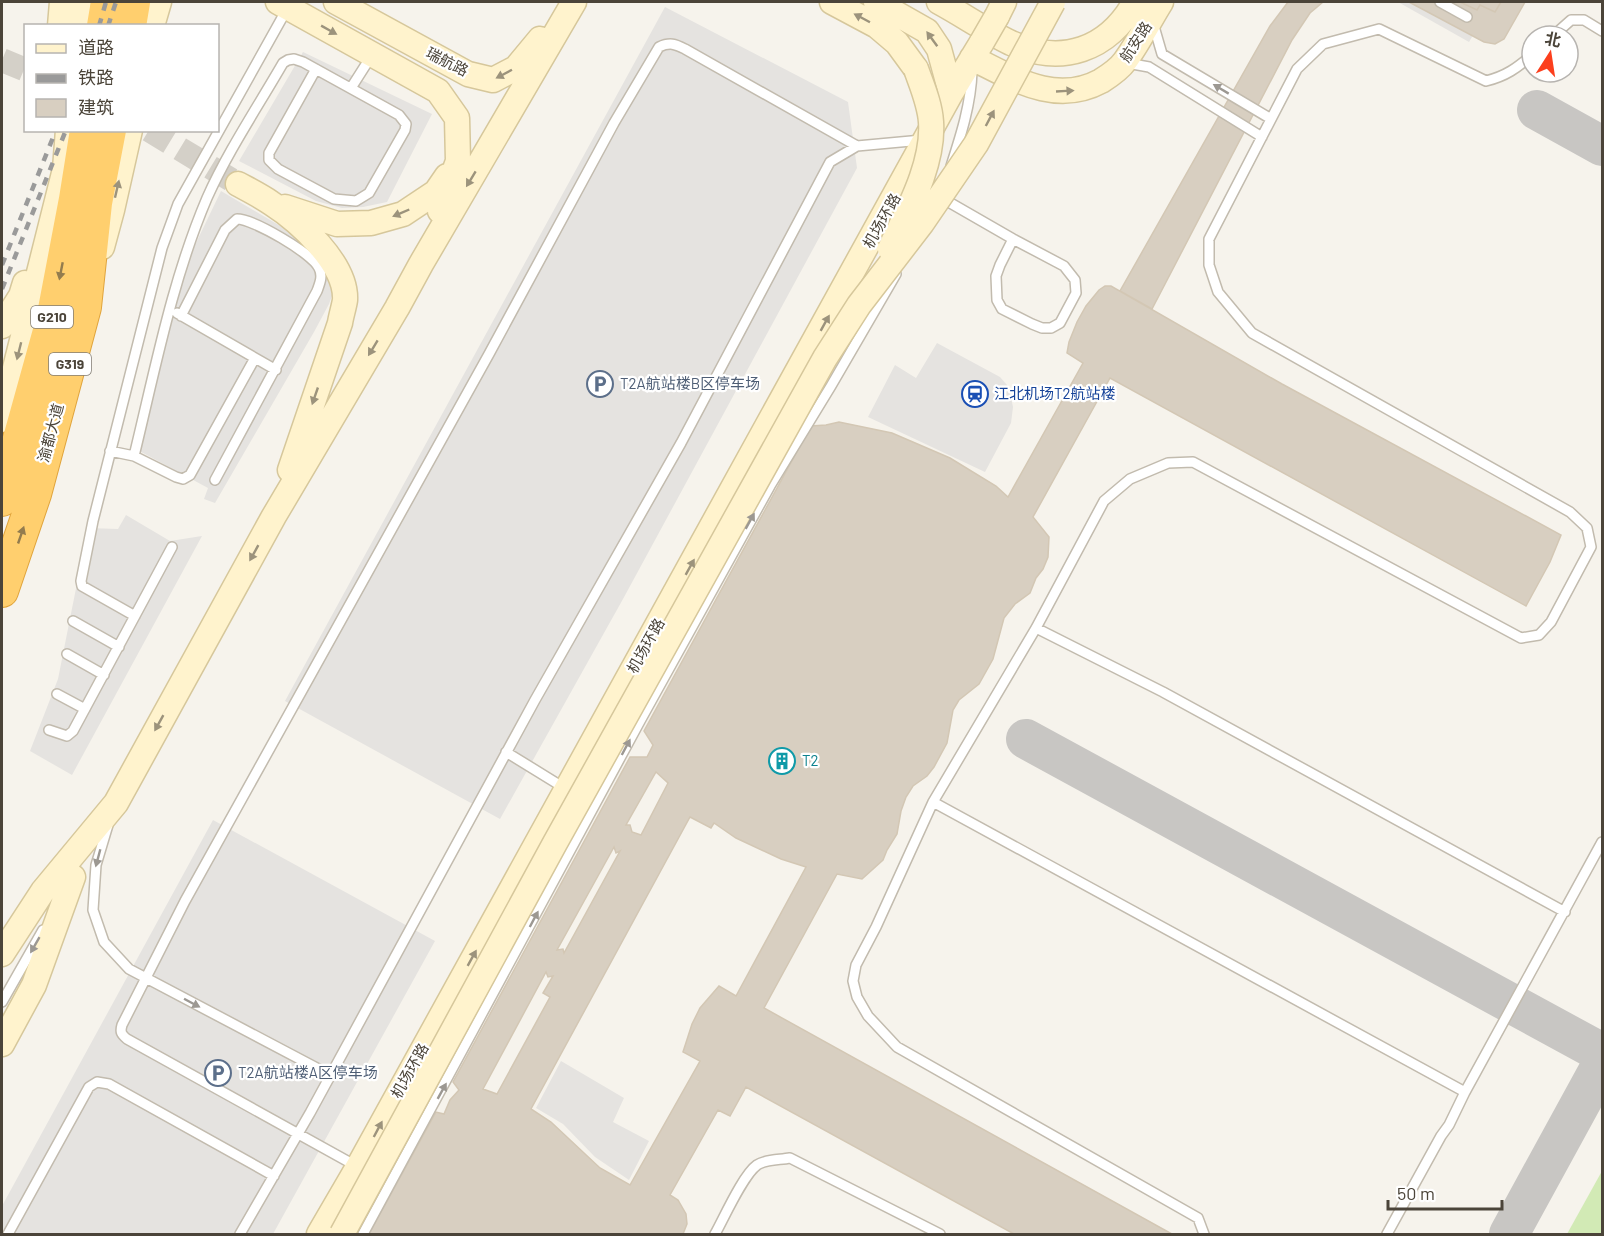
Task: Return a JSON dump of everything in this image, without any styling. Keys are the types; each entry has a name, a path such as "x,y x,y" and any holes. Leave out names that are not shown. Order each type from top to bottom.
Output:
{"highway":[{"path":"103,24 107,2"},
{"path":"130,24 134,2"},
{"name":"渝都大道","path":"2,500 52,320 86,132"},
{"name":"渝都大道","path":"2,591 35,494 85,307 96,203 110,132"}],"street":[{"path":"60,24 62,2"},
{"path":"77,24 79,2"},
{"path":"151,24 154,2"},
{"path":"152,24 159,2"},
{"name":"瑞航路","path":"336,2 468,74 493,80 516,68 574,2"},
{"path":"2,954 43,891 116,802 274,516 574,2"},
{"path":"832,2 877,26 897,43 916,69 927,101 931,123 927,154 919,184 873,287"},
{"path":"876,2 927,31 939,49 951,93"},
{"name":"航安路","path":"939,2 1011,43 1035,51 1056,54 1084,50 1108,36 1125,20 1149,7"},
{"path":"873,287 922,223 976,144 1053,2"},
{"name":"瑞航路","path":"283,4 438,91 457,118 458,160"},
{"name":"航安路","path":"977,50 1033,87 1055,92 1075,91 1106,78 1124,62 1149,7"},
{"path":"977,50 1000,9"},
{"name":"机场环路","path":"319,1234 951,93 977,50"},
{"path":"271,203 337,224 371,223 404,214 436,192 458,160 531,77"},
{"path":"5,319 21,296 37,235 52,159 53,132"},
{"path":"2,420 65,169 68,132"},
{"path":"85,307 112,210 130,132"},
{"path":"421,264 458,160"},
{"path":"238,184 271,203 306,230 340,274 345,299 340,323 274,516"},
{"name":"机场环路","path":"342,1234 555,843 825,358 873,287"},
{"path":"2,1044 34,985 79,867"}],"lane":[{"path":"1440,2 1467,17"},
{"path":"219,126 283,4"},
{"path":"1149,7 1162,54 1271,119"},
{"path":"1566,24 1571,20 1584,20 1602,31"},
{"path":"1204,1234 1198,1218 897,1047 868,1016 857,997 853,981 855,965 876,927 933,802 1036,628 1104,501 1130,479 1168,464 1193,462 1521,638 1539,635 1551,622 1591,547 1587,528 1570,512 1252,333 1218,292 1209,265 1209,239 1297,69 1323,44 1379,30 1486,81 1503,77 1520,66"},
{"path":"358,1167 122,1035 123,1025 145,979 185,901 614,123 659,47 674,44 685,49 857,146"},
{"name":"机场环路","path":"363,1234 646,710 770,486 831,386 940,197 961,134 977,50"},
{"path":"351,88 373,54"},
{"path":"134,456 170,309 192,237 208,197 232,149 283,63 294,59 316,69 351,88 399,116 406,124 405,130 369,193 362,199 346,201 334,199 278,169 269,160 269,153 316,69"},
{"path":"1124,62 1149,67 1262,137"},
{"path":"135,616 82,586 81,581 110,451 162,248 178,204 216,132"},
{"path":"240,1234 298,1134 506,753 681,443 831,162 857,146 926,140"},
{"path":"940,197 1064,266 1075,280 1076,293 1060,323 1051,328 1032,324 1002,309 997,300 996,276 1012,239"},
{"path":"181,316 225,230 237,219 249,221 303,251 317,265 321,274 317,291 215,480"},
{"path":"170,309 276,370"},
{"path":"110,451 134,456 176,477 183,479 190,475 255,358"},
{"path":"50,730 63,736 70,735 172,547"},
{"path":"73,621 119,647"},
{"path":"1036,628 1163,692 1565,912"},
{"path":"67,654 104,675"},
{"path":"57,694 85,709"},
{"path":"506,753 567,789"},
{"path":"116,802 96,865 93,910 104,942 129,969 145,979 330,1075"},
{"path":"2,1002 116,802"},
{"path":"933,802 1465,1092"},
{"path":"1387,1234 1449,1125 1602,842"},
{"path":"8,1234 89,1088 97,1082 109,1084 274,1176"},
{"path":"715,1234 748,1176 757,1165 765,1161 790,1158 940,1234"}],"green space":[{"path":"1602,1171 1602,1234 1567,1234"}],"shaded area":[{"path":"1398,2 1468,2 1487,12 1469,42"},
{"name":"T2A航站楼B区停车场","path":"665,7 848,102 857,168 623,599 500,819 285,701"},
{"path":"303,52 432,114 387,202 342,208 316,201 239,161"},
{"path":"221,191 299,237 331,272 333,293 314,332 215,503 204,499 208,488 132,447 179,289 195,245"},
{"path":"937,343 1000,377 1010,393 1013,407 1011,423 985,472 868,417 895,365 916,378"},
{"path":"126,515 170,541 202,536 72,775 30,751 58,679 88,528 118,529"},
{"name":"T2A航站楼A区停车场","path":"213,820 435,941 273,1234 2,1234 2,1206"},
{"path":"561,1061 624,1098 613,1122 649,1141 629,1180 595,1157 563,1124 536,1108"}],"building":[{"path":"1288,2 1323,2 1310,13 1292,40 1152,309 1120,291 1270,26"},
{"path":"1409,2 1460,2 1477,10 1480,5 1495,12 1501,2 1525,2 1504,39 1495,44 1484,42"},
{"path":"1460,2 1501,2 1495,12 1480,5 1477,10"},
{"name":"T2","path":"1105,286 1111,286 1282,384 1561,535 1550,562 1526,606 1110,378 1033,517 1049,537 1048,557 1030,593 1015,604 1004,618 993,659 979,684 959,700 953,710 947,743 934,767 927,776 913,786 906,797 897,834 883,860 862,879 837,874 764,1008 1172,1234 1014,1234 746,1087 730,1116 718,1110 670,1195 678,1200 686,1214 687,1224 683,1234 369,1234 436,1112 444,1114 450,1100 459,1090 453,1082 630,757 647,757 653,745 644,731 811,426 839,422 892,433 950,458 996,486 1008,497 1083,363 1067,353 1069,342 1086,306","holes":["656,772 668,783 641,835 632,832 630,825 626,825","690,817 711,828 714,823 736,838 781,859 806,867 736,996 719,986 700,1008 683,1052 700,1061 630,1185 600,1168 551,1122 531,1109","614,847 616,853 620,851 564,953 563,949 557,950","546,972 548,977 553,976 543,993 550,997 497,1094 483,1089"]}],"taxiway":[{"path":"1537,110 1602,146"},
{"path":"1026,739 1602,1053"},
{"path":"1509,1234 1602,1064"}],"tunnel":[{"path":"2,60 24,69"},
{"path":"152,132 238,184"}],"railway":[{"path":"100,24 106,2"},
{"path":"109,24 116,2"},
{"path":"2,265 55,132"},
{"path":"2,289 65,132"}],"place":[{"name":"T2A航站楼B区停车场","path":"600,384"},
{"name":"江北机场T2航站楼","path":"975,394"},
{"name":"T2","path":"782,761"},
{"name":"T2A航站楼A区停车场","path":"218,1073"}]}
